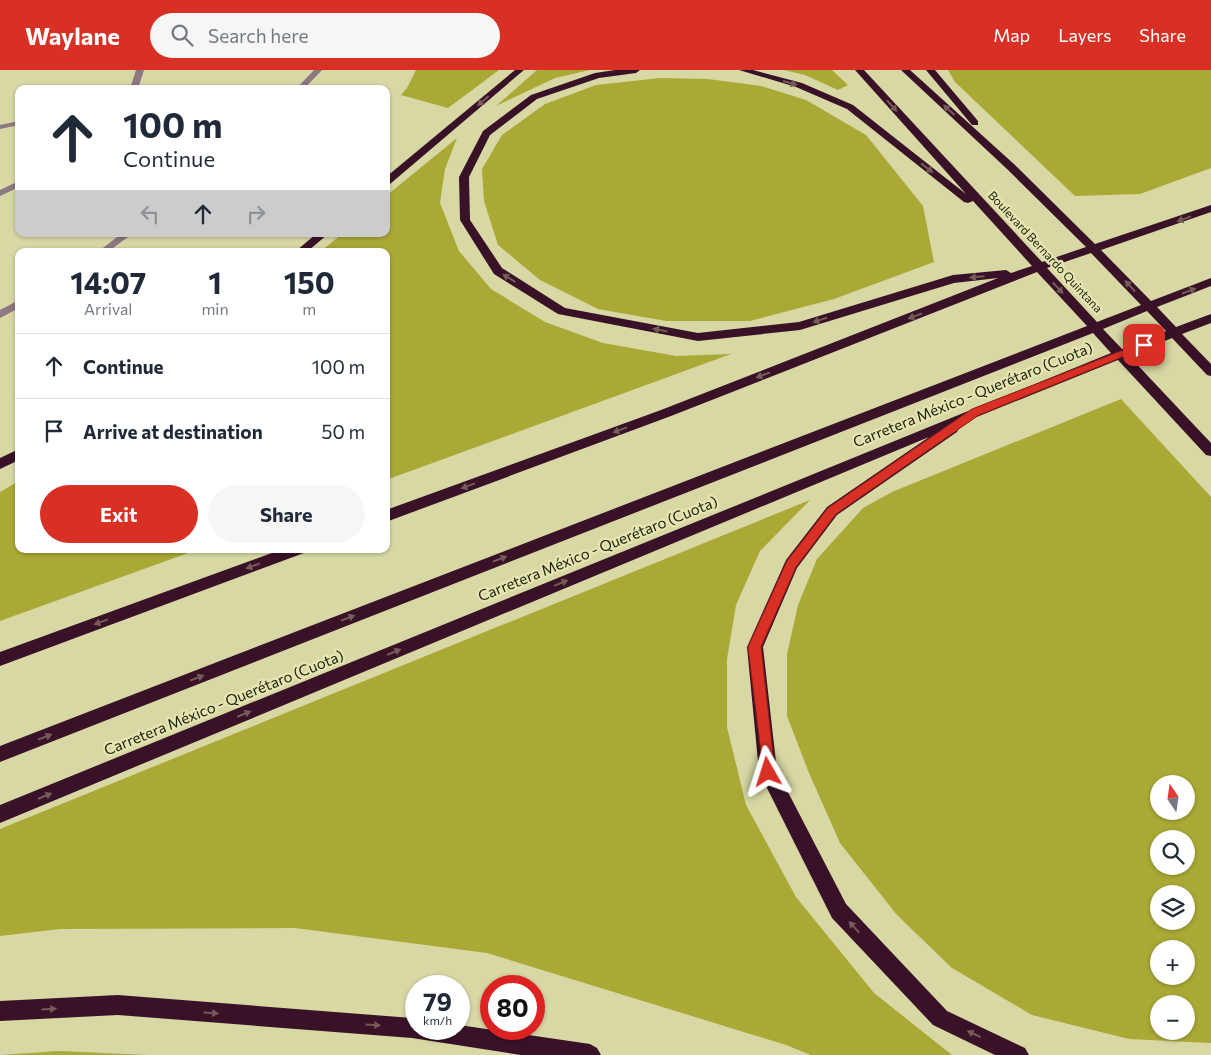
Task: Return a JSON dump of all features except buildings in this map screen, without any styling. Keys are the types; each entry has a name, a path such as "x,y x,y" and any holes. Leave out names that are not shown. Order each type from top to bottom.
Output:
{"highway":[{"path":"390,179 520,70"},
{"path":"636,70 598,74 534,97 486,132 464,177 465,220 498,271 562,311 698,337 800,326 953,279 1025,272"},
{"path":"743,70 799,85 850,108 1001,227"},
{"name":"Boulevard Bernardo Quintana","path":"859,70 1001,227 1211,451"},
{"path":"905,70 1011,167 1113,268 1211,372"},
{"path":"930,70 1011,167"},
{"path":"390,515 666,413 1025,272 1156,229 1211,208"},
{"path":"305,248 319,237"},
{"name":"Carretera México - Querétaro (Cuota)","path":"0,754 1211,282"},
{"name":"Carretera México - Querétaro (Cuota)","path":"0,814 976,412 1211,318"},
{"path":"976,412 832,511 791,564 754,647 768,772 839,911 940,1018 1018,1055"},
{"path":"1180,420 1211,458"},
{"path":"0,464 15,456"},
{"path":"0,659 288,553"},
{"path":"0,1012 118,1006 412,1028 590,1055"}],"street":[{"path":"135,85 140,70"},
{"path":"304,85 318,70"},
{"path":"0,127 15,124"},
{"path":"0,193 15,186"},
{"path":"107,248 123,237"},
{"path":"0,315 15,306"}],"shaded area":[{"path":"416,70 499,70 448,108 401,95 407,88"},
{"path":"537,70 590,70 555,78 496,106"},
{"path":"784,70 832,70 848,85 838,90 805,75"},
{"path":"948,70 1211,70 1211,168 1140,194 1075,196 955,82"},
{"path":"660,78 708,79 761,86 806,100 866,135 923,206 934,262 834,299 750,321 666,321 598,309 540,280 498,245 484,201 482,169 502,135 545,104 596,85"},
{"path":"457,138 445,169 440,203 459,251 491,289 545,322 603,343 676,356 731,354 390,479 390,248 325,248 338,237 390,237 390,193"},
{"path":"1121,399 1211,497 1211,1043 1129,1039 1032,1015 952,968 897,915 840,843 809,773 787,716 787,654 798,605 817,559 863,508 892,492"},
{"path":"15,483 15,553 188,553 0,621 0,492"},
{"path":"810,500 760,551 736,605 727,659 727,727 746,805 796,897 874,993 952,1055 811,1055 786,1045 487,953 295,928 60,929 0,936 0,829"},
{"path":"59,1051 148,1055 0,1055"}],"route":[{"path":"768,772 754,647 791,564 832,511 976,412 1144,345"}]}
